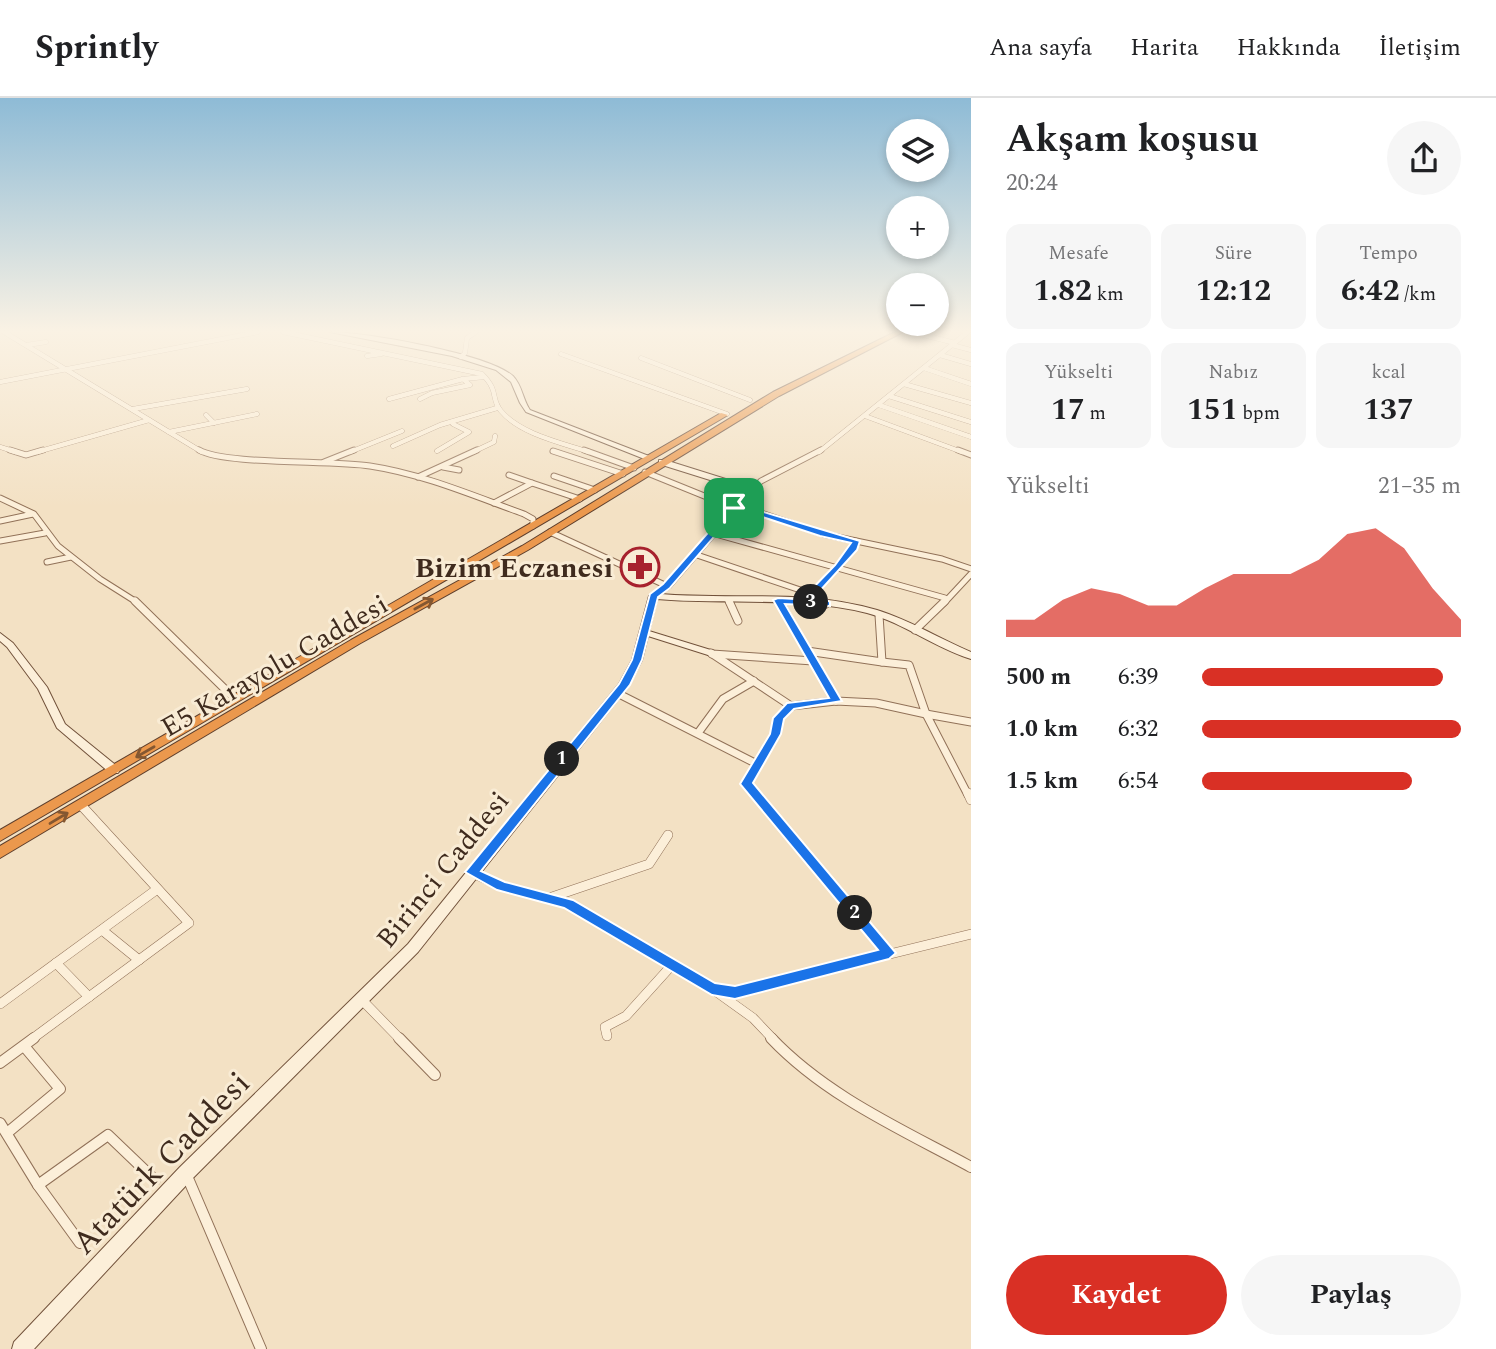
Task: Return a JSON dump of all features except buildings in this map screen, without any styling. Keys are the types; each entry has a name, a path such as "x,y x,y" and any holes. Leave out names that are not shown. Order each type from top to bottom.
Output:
{"highway":[{"name":"E5 Karayolu Caddesi","path":"0,836 769,390"},
{"name":"E5 Karayolu Caddesi","path":"0,853 355,642 551,531 783,390"},
{"path":"535,525 551,531"},
{"path":"535,525 551,531"}],"street":[{"path":"100,390 206,454 371,466 399,472 524,514 533,519 535,525"},
{"path":"132,409 239,390"},
{"path":"389,399 421,390"},
{"path":"420,399 444,390"},
{"path":"495,390 497,408 506,416 551,439 634,468"},
{"path":"518,390 520,402 528,411 650,458"},
{"path":"661,390 726,414"},
{"path":"725,390 750,400"},
{"path":"653,596 667,586 761,481 812,457 896,390"},
{"path":"926,390 971,403"},
{"path":"889,396 971,422"},
{"path":"879,405 971,437"},
{"path":"393,446 440,425 453,424 497,408"},
{"path":"169,432 257,414"},
{"path":"206,415 214,423"},
{"path":"865,416 971,455"},
{"path":"0,447 26,455 149,420"},
{"path":"437,451 469,432 453,424"},
{"path":"323,463 402,432"},
{"path":"418,477 494,442 495,436"},
{"path":"553,451 623,474"},
{"path":"662,462 729,483 748,493"},
{"path":"399,472 409,466"},
{"path":"440,466 459,470"},
{"path":"645,472 736,506 823,534 942,559 971,572 945,598 932,618 915,630"},
{"path":"509,475 580,499"},
{"path":"554,476 595,490"},
{"path":"494,503 532,483"},
{"path":"0,498 34,514 45,533 71,557 154,615 235,699"},
{"path":"0,520 34,514"},
{"path":"517,517 524,514"},
{"path":"551,531 667,586"},
{"path":"0,541 45,533"},
{"path":"712,533 945,598"},
{"path":"812,594 854,548 856,541"},
{"path":"694,554 812,594 826,604"},
{"path":"47,562 71,557"},
{"path":"71,565 79,562"},
{"path":"653,596 826,604 879,615 971,656"},
{"name":"Birinci Caddesi","path":"343,1017 414,948 617,693 637,660 653,596"},
{"path":"728,600 738,621"},
{"path":"778,600 836,701"},
{"path":"879,615 882,662"},
{"path":"644,632 711,653 813,661"},
{"path":"0,636 43,689 61,726 114,770"},
{"path":"807,652 909,665 926,714 971,800"},
{"path":"711,653 791,706"},
{"path":"698,733 723,699 754,681"},
{"path":"617,693 757,765"},
{"path":"889,953 747,784 776,734 779,718 791,706 836,701 876,702 926,714 968,720 971,711"},
{"path":"0,1063 189,923 81,805"},
{"path":"551,898 581,890 622,869 649,864 668,835"},
{"path":"472,872 502,886 568,904 672,965 753,1018 799,1067 861,1108 971,1167"},
{"path":"0,1004 156,890"},
{"path":"102,930 139,960"},
{"path":"712,989 735,992 971,934"},
{"path":"56,963 89,997"},
{"path":"607,1036 605,1027 672,965"},
{"path":"361,999 435,1075"},
{"name":"Atatürk Caddesi","path":"22,1349 186,1172 343,1017"},
{"path":"7,1133 60,1089 24,1046"},
{"path":"0,1123 38,1185 80,1243"},
{"path":"38,1185 108,1135 155,1180"},
{"path":"186,1172 261,1349"}],"place":[{"name":"Bizim Eczanesi","path":"640,567"}],"route":[{"path":"737,505 823,534 856,541 854,548 812,594 826,604 804,600 778,600 836,701 791,706 779,718 776,734 747,784 889,953 735,992 712,989 568,904 502,886 472,872 624,685 637,660 653,596 667,586 734,508 737,505"}]}
